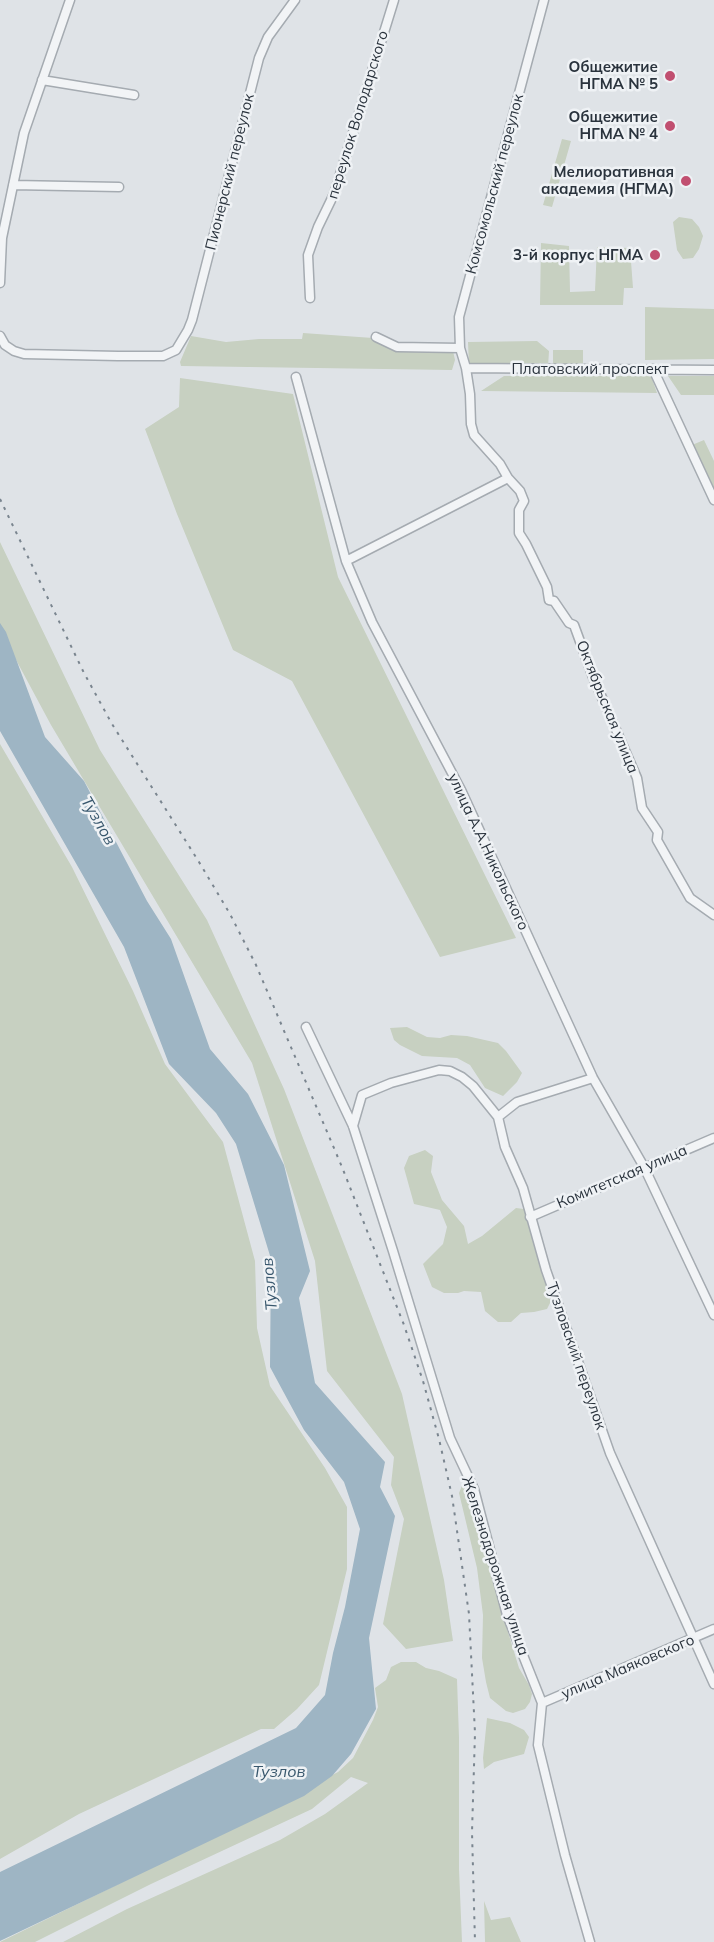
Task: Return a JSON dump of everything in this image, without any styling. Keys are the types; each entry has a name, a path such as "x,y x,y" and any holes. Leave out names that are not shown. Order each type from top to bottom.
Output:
{"street":[{"path":"0,283 2,238 24,133 70,0"},
{"name":"Пионерский переулок","path":"0,336 5,345 24,354 163,356 176,350 192,320 260,58 268,37 295,0"},
{"name":"переулок Володарского","path":"310,298 308,255 334,194 394,0"},
{"name":"Комсомольский переулок","path":"466,368 460,348 459,317 544,0"},
{"path":"42,80 134,95"},
{"path":"13,185 119,187"},
{"path":"376,336 397,347 460,348"},
{"name":"Платовский проспект","path":"466,368 714,370"},
{"name":"Октябрьская улица","path":"466,368 474,435 520,491 524,501 519,510 519,533 547,587 549,600 554,601 569,623 574,625 593,677 637,778 642,808 658,832 657,840 690,898 714,915"},
{"path":"652,369 714,500"},
{"name":"улица А.А.Никольского","path":"296,377 346,561 372,622 461,790 593,1078 644,1167 714,1315"},
{"path":"346,561 508,478"},
{"name":"Железнодорожная улица","path":"306,1027 352,1126 450,1438 474,1489 507,1615 542,1703 538,1745 565,1855 590,1942"},
{"path":"352,1126 362,1095 391,1083 438,1070 450,1071 462,1077 473,1086 498,1117 517,1102 593,1078"},
{"name":"Тузловский переулок","path":"498,1117 504,1147 523,1188 546,1270 610,1453 714,1684"},
{"name":"Комитетская улица","path":"530,1217 714,1138"},
{"name":"улица Маяковского","path":"542,1703 714,1629"}],"green space":[{"path":"562,139 571,141 552,207 543,205"},
{"path":"679,217 692,219 703,236 693,258 683,259 677,250 673,222"},
{"path":"541,243 569,246 570,292 595,291 597,247 630,248 633,288 624,288 623,305 540,305"},
{"path":"645,307 714,309 714,359 645,360"},
{"path":"303,333 373,338 396,351 453,351 455,360 452,370 181,366 180,362 191,336 226,342 302,339"},
{"path":"537,341 549,351 548,367 469,367 468,342"},
{"path":"553,350 583,350 583,368 553,368"},
{"path":"504,376 651,376 657,393 481,391"},
{"path":"668,376 714,376 714,395 681,395"},
{"path":"180,378 293,394 338,577 516,938 440,957 292,681 233,650 145,429 179,407"},
{"path":"704,440 714,461 714,492 692,445"},
{"path":"0,542 100,750 207,920 284,1089 402,1394 444,1580 453,1641 406,1649 383,1624 404,1519 391,1485 394,1457 327,1371 315,1261 252,1063 51,725 0,630"},
{"path":"0,744 72,867 133,991 165,1064 223,1142 255,1261 257,1328 270,1386 325,1468 347,1507 347,1569 319,1685 274,1729 261,1729 79,1814 0,1859"},
{"path":"407,1027 427,1037 467,1036 498,1043 522,1073 517,1082 503,1096 485,1088 470,1065 457,1058 422,1056 400,1045 394,1040 390,1028"},
{"path":"425,1150 433,1156 431,1172 442,1200 464,1226 468,1244 482,1236 516,1208 524,1209 551,1301 547,1309 521,1313 511,1322 498,1322 485,1311 481,1292 444,1293 432,1287 423,1264 443,1244 447,1227 440,1210 414,1204 404,1168 409,1156"},
{"path":"463,1483 469,1489 482,1527 497,1596 519,1668 532,1694 525,1709 513,1713 506,1711 490,1698 486,1682 482,1658 483,1615 477,1568 459,1493"},
{"path":"401,1662 416,1662 457,1679 462,1942 63,1942 127,1909 280,1840 325,1814 368,1783 351,1777 312,1809 151,1884 35,1942 0,1942 338,1772 353,1758 373,1720 378,1707 375,1688 386,1680 391,1667"},
{"path":"487,1718 510,1723 524,1730 529,1737 524,1754 494,1762 484,1769"},
{"path":"484,1901 491,1920 510,1917 521,1942 485,1942"}],"water":[{"name":"Тузлов","path":"0,623 6,632 45,737 84,781 147,901 171,939 210,1049 248,1094 284,1165 310,1271 299,1298 315,1383 385,1462 380,1487 395,1516 369,1638 376,1709 351,1754 332,1776 304,1796 0,1941 0,1872 296,1728 325,1695 360,1529 344,1482 304,1430 270,1367 271,1259 236,1144 216,1113 169,1064 124,947 0,731"}],"railway":[{"path":"0,499 84,673 112,724 199,862 230,914 256,965 342,1167 404,1325 423,1381 452,1496 469,1614 475,1733 472,1832 475,1942"}],"place":[{"name":"Общежитие НГМА № 5","path":"670,76"},
{"name":"Общежитие НГМА № 4","path":"670,126"},
{"name":"Мелиоративная академия (НГМА)","path":"686,181"},
{"name":"3-й корпус НГМА","path":"655,255"}]}
